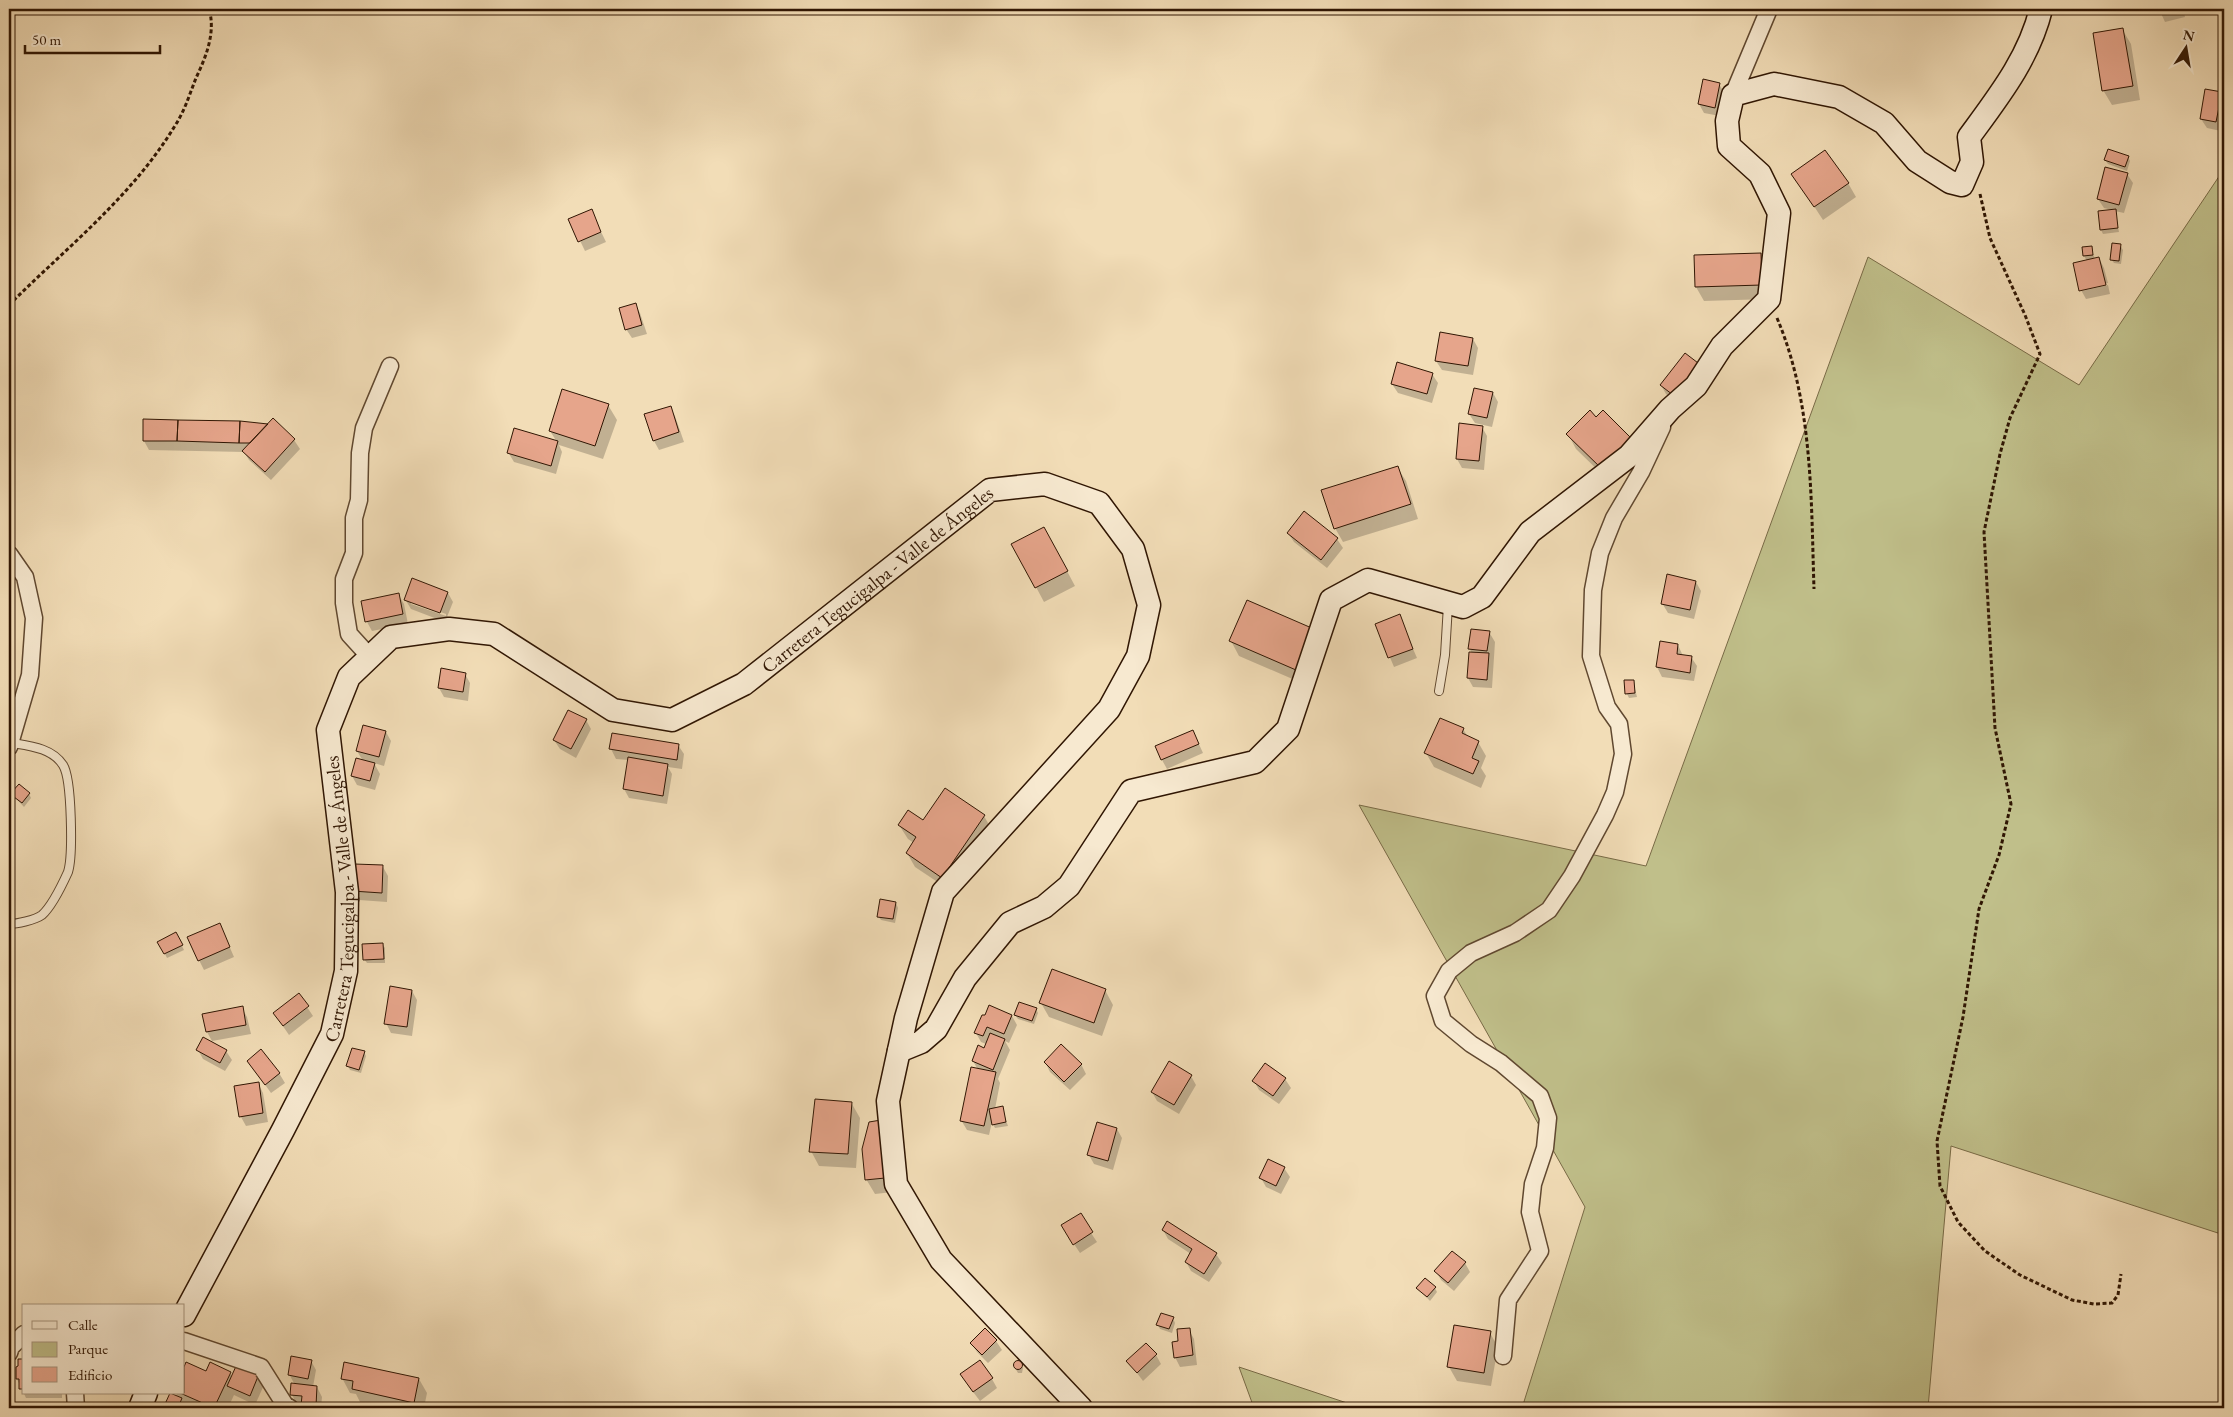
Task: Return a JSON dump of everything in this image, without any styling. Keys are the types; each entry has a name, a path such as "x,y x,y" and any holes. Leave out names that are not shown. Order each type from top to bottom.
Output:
{"main road":[{"path":"899,1051 921,1042 936,1029 965,978 1010,923 1044,907 1069,886 1131,791 1255,762 1288,729 1331,600 1368,580 1463,607 1482,597 1530,532 1629,456 1670,409 1696,386 1722,346 1769,299 1779,213 1760,174 1729,146 1727,121 1733,95 1774,84 1839,97 1884,123 1917,161 1950,182 1962,185 1972,162 1970,136 2004,90 2025,55 2041,9"},
{"name":"Carretera Tegucigalpa - Valle de Ángeles","path":"185,1313 332,1034 346,970 347,892 328,730 349,677 391,637 449,629 494,634 613,710 672,720 744,684 990,490 1045,484 1100,503 1133,548 1149,605 1138,656 1109,709 943,892 906,1018 888,1101 896,1184 941,1260 1081,1408"},
{"path":"140,1408 146,1394"}],"street":[{"path":"1733,95 1769,9"},
{"path":"370,657 348,634 344,603 344,579 354,553 354,518 359,500 360,452 364,428 390,366"},
{"path":"1503,1356 1508,1300 1540,1251 1530,1212 1533,1184 1545,1148 1548,1118 1540,1096 1502,1063 1471,1044 1442,1021 1435,996 1449,971 1472,953 1515,933 1549,910 1572,876 1615,792 1622,754 1618,724 1607,708 1591,656 1593,590 1600,554 1614,518 1641,472 1670,409"},
{"path":"9,554 25,577 34,618 30,675 10,745"},
{"path":"9,1353 11,1347 22,1336"},
{"path":"185,1340 261,1367 285,1404 290,1408"},
{"path":"75,1394 76,1408"}],"lane":[{"path":"1439,691 1448,602"},
{"path":"9,924 41,915 57,892 68,870 71,813 69,787 63,765 44,749 10,745"}],"path":[{"path":"9,305 108,211 147,164 177,122 210,43 212,17 209,9"},
{"path":"1972,162 1990,238 2025,315 2040,354 2010,418 2000,454 1984,532 1995,728 2012,804 1998,855 1979,909 1963,1017 1937,1141 1940,1186 1958,1222 1985,1251 2020,1274 2063,1296 2072,1300 2094,1304 2112,1303 2118,1296 2122,1274"},
{"path":"1769,299 1784,335 1799,393 1810,452 1814,588"}],"green space":[{"path":"2224,169 2224,1235 1951,1146 1928,1408 1522,1408 1585,1207 1359,805 1646,866 1868,257 2079,385"},
{"path":"1239,1367 1362,1408 1254,1408"}],"building":[{"path":"2158,9 2177,9 2159,13"},
{"path":"2123,28 2133,86 2102,91 2093,33"},
{"path":"1703,79 1720,83 1715,108 1698,104"},
{"path":"2205,89 2222,92 2216,122 2200,119"},
{"path":"2108,149 2129,156 2125,167 2104,160"},
{"path":"1825,150 1849,183 1814,207 1791,174"},
{"path":"2105,167 2128,173 2119,205 2097,199"},
{"path":"592,209 601,232 578,242 568,219"},
{"path":"2116,209 2118,228 2100,230 2098,211"},
{"path":"2112,243 2121,244 2119,261 2110,260"},
{"path":"2092,246 2093,255 2083,256 2082,247"},
{"path":"1761,253 1762,285 1695,287 1694,255"},
{"path":"2099,257 2106,285 2079,291 2073,263"},
{"path":"636,303 642,325 625,330 619,308"},
{"path":"1440,332 1473,338 1468,366 1435,361"},
{"path":"1685,353 1702,366 1677,398 1660,385"},
{"path":"1397,362 1433,373 1427,394 1391,384"},
{"path":"1474,388 1493,392 1487,418 1468,414"},
{"path":"562,389 609,404 595,446 549,431"},
{"path":"671,406 679,432 653,441 644,414"},
{"path":"1590,410 1596,417 1603,410 1632,439 1602,469 1566,434"},
{"path":"273,418 295,439 265,472 242,451"},
{"path":"143,419 178,420 177,441 143,441"},
{"path":"178,420 240,421 239,443 177,441"},
{"path":"240,421 268,424 250,443 239,443"},
{"path":"1459,423 1483,426 1479,461 1456,459"},
{"path":"514,428 558,441 551,466 507,453"},
{"path":"1398,466 1411,504 1334,529 1321,490"},
{"path":"1304,511 1338,538 1321,560 1287,533"},
{"path":"1044,527 1068,571 1035,588 1011,544"},
{"path":"1667,574 1696,581 1690,610 1661,604"},
{"path":"412,578 448,592 440,613 404,600"},
{"path":"399,593 403,614 365,622 361,601"},
{"path":"1247,600 1314,629 1296,670 1229,641"},
{"path":"1400,614 1413,649 1388,658 1375,624"},
{"path":"9,626 14,630 9,638"},
{"path":"1471,629 1490,631 1487,651 1468,649"},
{"path":"1660,641 1678,644 1677,654 1692,656 1690,673 1656,667"},
{"path":"1469,652 1489,653 1487,680 1467,678"},
{"path":"441,668 466,673 463,692 438,688"},
{"path":"1624,680 1634,680 1635,693 1625,694"},
{"path":"568,710 587,719 571,749 553,740"},
{"path":"1440,718 1464,728 1462,733 1479,741 1472,758 1479,761 1473,774 1424,753"},
{"path":"363,725 386,731 379,757 356,751"},
{"path":"1193,730 1199,744 1161,760 1155,746"},
{"path":"612,733 679,744 677,760 609,749"},
{"path":"628,757 668,764 663,796 623,789"},
{"path":"356,758 375,763 370,781 351,776"},
{"path":"19,784 30,793 22,803 10,794"},
{"path":"945,788 985,815 942,878 906,853 916,837 898,825 908,810 923,820"},
{"path":"354,864 383,865 382,893 352,891"},
{"path":"880,899 896,902 893,919 877,917"},
{"path":"220,923 230,947 198,961 187,937"},
{"path":"176,932 183,945 164,954 157,942"},
{"path":"383,943 384,959 363,960 362,944"},
{"path":"1052,969 1106,989 1094,1023 1039,1003"},
{"path":"390,986 412,990 407,1027 384,1024"},
{"path":"299,993 309,1006 283,1026 273,1013"},
{"path":"1019,1002 1037,1008 1032,1021 1014,1015"},
{"path":"989,1005 1012,1015 1004,1034 987,1027 983,1036 974,1033"},
{"path":"243,1006 246,1025 206,1032 202,1014"},
{"path":"990,1033 1005,1039 993,1070 972,1061 978,1045 984,1048"},
{"path":"203,1037 227,1050 220,1063 196,1050"},
{"path":"1061,1044 1082,1064 1064,1082 1044,1062"},
{"path":"352,1048 365,1051 359,1070 346,1066"},
{"path":"261,1049 280,1073 265,1085 247,1061"},
{"path":"1169,1061 1192,1075 1174,1105 1151,1092"},
{"path":"1265,1063 1286,1078 1273,1096 1252,1081"},
{"path":"971,1067 996,1072 984,1126 960,1121"},
{"path":"259,1082 263,1113 239,1117 234,1086"},
{"path":"815,1099 852,1102 848,1154 809,1152"},
{"path":"1003,1106 1006,1122 992,1125 989,1109"},
{"path":"881,1120 895,1177 865,1180 862,1149 869,1122"},
{"path":"1097,1122 1117,1128 1108,1161 1087,1155"},
{"path":"1268,1159 1285,1167 1276,1186 1259,1178"},
{"path":"1081,1213 1093,1232 1073,1245 1061,1225"},
{"path":"1167,1221 1217,1253 1204,1274 1185,1262 1192,1249 1162,1230"},
{"path":"1452,1251 1466,1262 1448,1283 1434,1271"},
{"path":"1425,1278 1436,1287 1427,1297 1416,1288"},
{"path":"1161,1313 1174,1317 1169,1329 1156,1325"},
{"path":"1454,1325 1491,1331 1484,1373 1447,1367"},
{"path":"985,1328 997,1340 982,1355 970,1343"},
{"path":"1190,1328 1193,1355 1174,1358 1172,1342 1178,1341 1177,1329"},
{"path":"1146,1343 1157,1354 1137,1373 1126,1361"},
{"path":"291,1356 312,1360 308,1379 288,1375"},
{"path":"18,1359 22,1359 22,1389 19,1389 19,1379 16,1379 16,1367 18,1366"},
{"path":"980,1360 993,1378 973,1392 960,1374"},
{"path":"1018,1360 1023,1365 1018,1370 1013,1365"},
{"path":"186,1362 206,1371 210,1362 231,1372 214,1408 182,1394 185,1394"},
{"path":"344,1362 419,1378 414,1403 352,1389 353,1381 341,1379"},
{"path":"237,1364 259,1374 250,1396 227,1386"},
{"path":"291,1383 317,1386 316,1406 301,1405 302,1396 290,1395"},
{"path":"170,1394 182,1398 178,1408 165,1404"},
{"path":"345,1403 348,1408 335,1408"}]}
